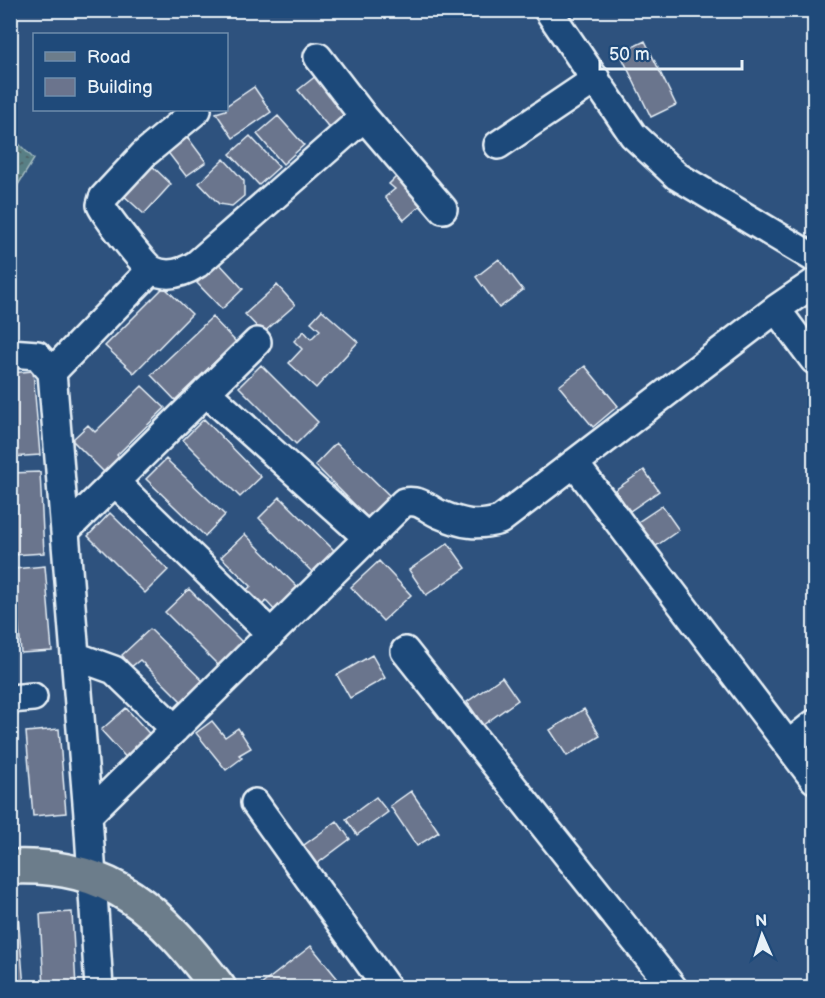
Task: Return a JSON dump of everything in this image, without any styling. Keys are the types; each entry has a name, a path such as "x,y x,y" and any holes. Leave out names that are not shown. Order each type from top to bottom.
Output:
{"main road":[{"path":"10,867 38,866 90,874 134,897 158,919 219,987"}],"street":[{"path":"548,10 633,135 677,176 814,258"},
{"path":"318,57 364,117 444,209"},
{"path":"498,145 596,79"},
{"path":"196,111 144,154 103,198 101,206 104,212 151,270 172,274 184,273 197,264 364,117"},
{"path":"52,372 151,270"},
{"path":"88,815 404,501 416,500 439,514 479,526 500,520 776,309 814,283"},
{"path":"776,309 814,360"},
{"path":"65,531 257,342"},
{"path":"10,353 37,355 52,372 88,815 99,987"},
{"path":"206,392 368,538"},
{"path":"574,463 814,779"},
{"path":"115,482 271,634"},
{"path":"405,651 673,987"},
{"path":"75,656 114,670 175,729"},
{"path":"788,745 814,724"},
{"path":"255,803 387,987"}],"green space":[{"path":"11,136 34,159 11,196"}],"building":[{"path":"645,41 676,105 651,117 620,53"},
{"path":"321,72 355,112 332,131 298,90"},
{"path":"254,87 271,112 233,138 216,113 228,111 228,105"},
{"path":"278,116 304,145 283,164 257,134"},
{"path":"183,131 206,162 186,176 163,146"},
{"path":"250,136 279,167 259,185 230,154"},
{"path":"224,159 244,181 244,196 232,206 219,204 199,183"},
{"path":"149,163 171,184 144,214 121,193"},
{"path":"403,170 429,198 404,220 385,197 395,189 389,184"},
{"path":"499,259 523,290 499,308 476,277"},
{"path":"219,263 243,289 222,309 197,283"},
{"path":"277,285 295,305 263,333 245,314"},
{"path":"164,287 192,314 134,373 105,346"},
{"path":"322,310 358,342 316,388 289,363 302,349 294,341 304,331 311,339 320,330 311,322"},
{"path":"212,317 236,342 175,400 151,375"},
{"path":"261,365 318,422 296,444 239,387"},
{"path":"585,366 618,406 593,427 559,386"},
{"path":"33,371 40,455 10,457 10,373"},
{"path":"142,386 165,408 117,455 125,463 109,477 72,440 88,425 95,432"},
{"path":"204,419 261,477 240,497 183,440"},
{"path":"336,443 394,500 372,522 315,465"},
{"path":"166,459 225,515 205,536 146,479"},
{"path":"644,470 659,491 630,511 615,490"},
{"path":"40,472 44,553 13,555 10,473"},
{"path":"280,497 340,556 318,578 259,518"},
{"path":"662,506 679,530 656,546 638,522"},
{"path":"110,513 168,570 145,593 88,536"},
{"path":"245,534 303,593 280,616 266,601 256,611 241,595 251,586 221,557"},
{"path":"448,543 466,568 426,595 409,570"},
{"path":"379,561 411,595 383,621 351,587"},
{"path":"45,566 52,651 21,653 14,569"},
{"path":"189,589 247,647 223,670 165,612"},
{"path":"150,629 206,684 185,705 140,660 131,667 122,655"},
{"path":"372,655 385,678 350,698 337,675"},
{"path":"502,677 518,700 483,725 467,702"},
{"path":"126,708 155,740 131,763 101,730"},
{"path":"584,709 600,736 567,756 550,730"},
{"path":"212,721 225,737 238,728 251,748 239,755 242,758 226,770 196,733"},
{"path":"59,729 66,813 33,816 26,732"},
{"path":"411,791 439,832 417,846 390,806"},
{"path":"376,797 388,812 357,835 346,819"},
{"path":"337,821 350,839 314,866 300,848"},
{"path":"72,912 76,988 44,988 40,914"},
{"path":"18,914 24,988 10,988 10,915"},
{"path":"311,946 337,978 325,988 257,988"}]}
